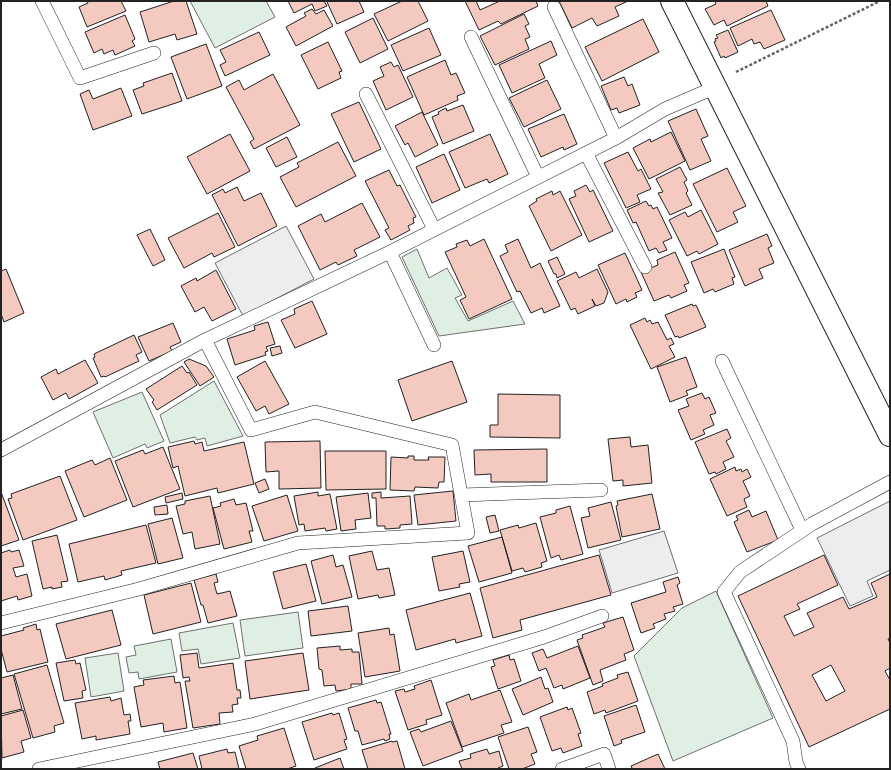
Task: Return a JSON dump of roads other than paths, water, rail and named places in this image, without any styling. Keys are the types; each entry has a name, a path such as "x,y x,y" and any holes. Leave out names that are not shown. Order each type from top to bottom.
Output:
{"street":[{"path":"672,1 890,435"}],"lane":[{"path":"42,1 80,78 154,53"},
{"path":"554,6 616,138"},
{"path":"471,38 538,177"},
{"path":"1,450 205,340 390,252 616,138 665,109 715,85"},
{"path":"366,94 434,229"},
{"path":"586,153 645,267"},
{"path":"390,252 434,345"},
{"path":"1,623 139,589 298,543 468,533 452,445 315,412 251,430 205,340"},
{"path":"722,361 802,530"},
{"path":"799,769 796,762 793,741 724,592 740,572 802,530 890,482"},
{"path":"462,495 602,490"},
{"path":"39,769 255,724 536,640 602,616"},
{"path":"562,769 604,754 609,769"}]}
